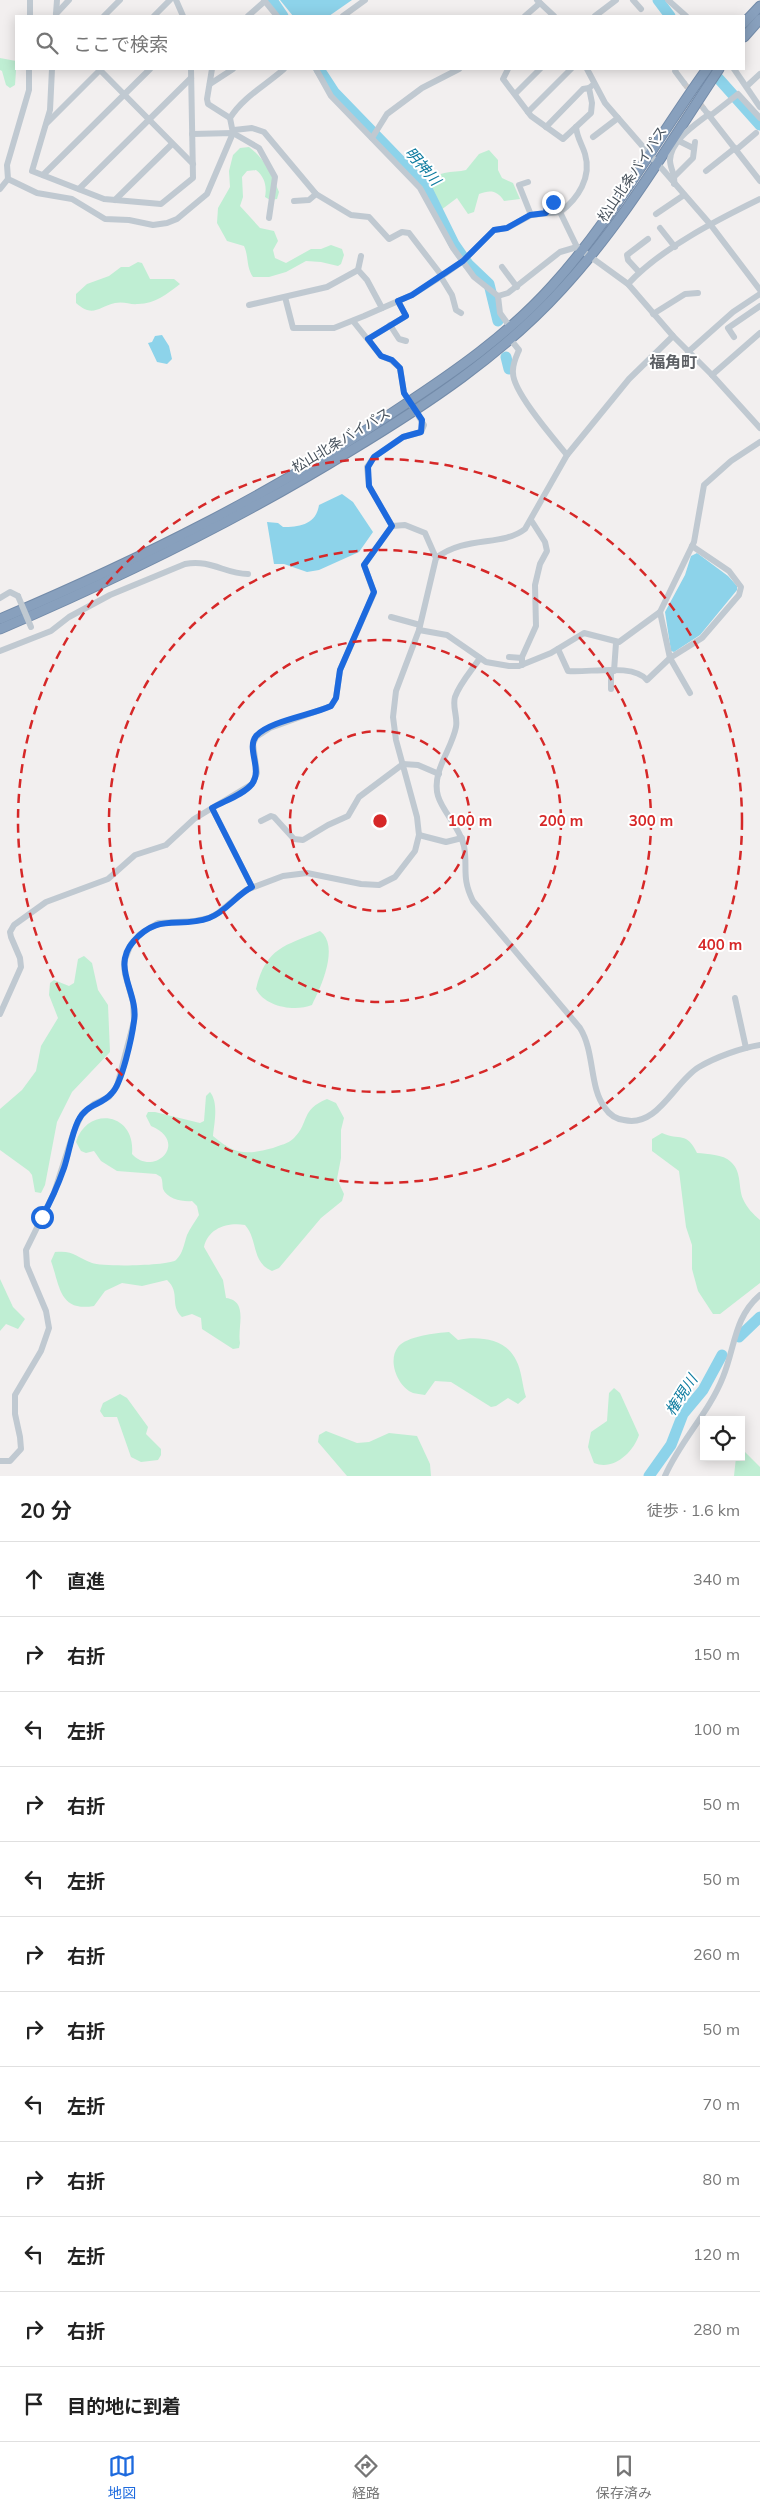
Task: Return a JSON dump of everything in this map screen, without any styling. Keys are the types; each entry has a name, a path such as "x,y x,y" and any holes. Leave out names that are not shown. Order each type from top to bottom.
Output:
{"highway":[{"path":"745,22 760,6"},
{"path":"745,36 760,19"},
{"name":"松山北条バイパス","path":"0,619 103,580 246,503 331,453 472,358 510,327 548,291 650,156 706,70"},
{"name":"松山北条バイパス","path":"0,629 249,511 416,410 510,339 560,292 591,257 719,70"}],"street":[{"path":"30,0 30,15"},
{"path":"55,15 57,0"},
{"path":"55,15 70,0"},
{"path":"105,15 120,0"},
{"path":"155,15 170,0"},
{"path":"176,0 184,15"},
{"path":"344,15 365,0"},
{"path":"596,15 616,0"},
{"path":"633,0 640,9"},
{"path":"668,0 685,15"},
{"path":"249,15 264,1 276,15"},
{"path":"526,15 538,2 553,15"},
{"path":"0,189 8,179 7,165 29,90 29,70"},
{"path":"52,70 50,110 44,125 32,171 104,198 161,204 193,178 191,70"},
{"path":"44,125 99,70"},
{"path":"101,70 193,164"},
{"path":"43,175 149,70"},
{"path":"8,179 37,193 72,199 105,219 159,225 177,219 203,199 234,132 230,118 208,104 207,99 212,70"},
{"path":"210,84 231,70"},
{"path":"272,70 276,76"},
{"path":"230,118 240,105 283,70"},
{"path":"317,70 331,96 420,188 474,277 493,292 500,313 510,327"},
{"path":"372,138 387,114 422,88 457,70"},
{"path":"508,70 503,79 528,112 563,139 576,128 592,109 591,86 587,70"},
{"path":"514,94 539,70"},
{"path":"528,112 570,70"},
{"path":"676,70 684,83"},
{"path":"735,70 760,108"},
{"path":"747,86 760,74"},
{"path":"79,189 148,118 191,78"},
{"path":"546,127 584,89 591,86"},
{"path":"591,86 656,164 674,180 760,290"},
{"path":"674,180 670,160 679,142 684,133 708,113 738,94 760,118"},
{"path":"708,113 760,180"},
{"path":"593,136 618,118"},
{"path":"192,134 234,132 252,128 264,132 316,194 351,215 369,217 389,239 402,232 409,233 441,276 452,295 456,310 461,313"},
{"path":"285,298 293,328 327,329 353,321 398,301 441,276 463,261 488,233 507,228 530,215 560,212 575,199 587,173 586,156 576,135 576,128"},
{"path":"234,132 256,145 270,165 275,177 269,218"},
{"path":"706,171 756,132"},
{"path":"674,180 693,158 694,145 679,142"},
{"path":"115,200 172,144"},
{"path":"528,182 519,185 530,215"},
{"path":"294,201 309,200 316,194"},
{"path":"656,214 684,195"},
{"path":"628,284 639,272 710,224 759,200"},
{"path":"546,213 547,203 553,202"},
{"path":"560,212 579,249 628,284 673,336 712,374 760,428"},
{"path":"660,228 676,247"},
{"path":"639,272 628,260 627,255 648,239"},
{"path":"493,292 508,293 560,252 579,249"},
{"path":"249,305 327,287 358,270 361,256"},
{"path":"502,267 517,286"},
{"path":"358,270 367,280 382,308"},
{"path":"653,314 685,294 698,293"},
{"path":"688,352 734,312 760,294"},
{"path":"368,339 406,316 398,301"},
{"path":"734,337 728,328 760,306"},
{"path":"353,321 381,356 392,360 400,368 404,393 422,420 421,432 403,437 374,457 368,467 369,486 392,526"},
{"path":"390,325 399,339 406,340"},
{"path":"712,374 760,333"},
{"path":"436,558 460,544 517,535 532,520 567,455 629,380 673,336"},
{"path":"510,339 519,350 512,372 515,382 530,407 567,455"},
{"path":"611,689 616,643 660,612 692,546 704,485 731,462 760,442"},
{"path":"522,661 536,626 535,585 540,564 547,551 545,542 532,520"},
{"path":"0,1461 10,1460 20,1450 22,1444 15,1414 16,1395 42,1350 49,1328 46,1311 27,1266 26,1250 54,1193 74,1131 82,1114 94,1104 109,1097 117,1086 135,1012 125,974 124,962 126,952 140,934 158,923 195,921 209,918 252,887 283,876 307,873 361,884 379,885 395,877 415,851 420,835 394,727 394,705 406,661 420,628 436,558 425,533 415,527 392,526"},
{"path":"0,1014 22,967 10,932 14,925 46,902 108,879 135,855 166,845 194,819 240,793 252,784 257,773 253,744 256,737 270,728 331,706 336,698 340,670 374,592 364,565 392,526"},
{"path":"558,649 568,671 597,669 636,672 647,680 670,658 702,638 741,591 740,583 730,571 692,546"},
{"path":"0,651 51,631 69,618 110,595 185,564 198,561 248,574"},
{"path":"103,580 110,595"},
{"path":"0,598 10,592 18,596 35,638"},
{"path":"660,612 670,658 690,693"},
{"path":"391,617 420,628 447,635 480,658 501,666 558,649 584,633 616,643"},
{"path":"509,657 522,661"},
{"path":"480,658 456,695 454,705 456,727 438,774 436,784 438,797 462,838 464,878 473,901 580,1028 588,1048 598,1094 605,1109 611,1114 630,1121 648,1117 698,1067 746,1048 760,1045"},
{"path":"261,821 271,816 274,817 294,839 303,840 328,824 348,816 359,797 403,764 418,764 438,774"},
{"path":"212,808 252,887"},
{"path":"420,835 446,842 462,838"},
{"path":"735,998 746,1048"},
{"path":"665,1476 720,1385 728,1365 740,1318 760,1295"}],"green space":[{"path":"0,58 15,61 15,85 10,88 6,85 0,70"},
{"path":"249,147 263,162 279,192 277,199 270,200 265,197 266,190 261,176 256,170 247,171 242,177 243,197 240,206 260,228 274,231 278,241 273,250 275,258 286,263 311,249 321,249 331,245 342,249 344,255 341,264 338,266 306,261 286,272 269,277 253,277 249,269 244,246 227,241 217,223 218,208 230,187 229,171 233,155 240,148"},
{"path":"489,150 498,160 498,170 502,178 513,183 520,199 504,201 496,193 487,192 479,194 474,212 468,214 457,198 441,210 428,185 431,180 439,174 466,170 479,154"},
{"path":"138,262 142,263 150,279 174,279 180,284 160,298 144,304 118,303 91,311 76,303 76,294 87,284 109,276 121,267 129,267"},
{"path":"320,931 326,938 329,956 324,978 312,1005 289,1008 273,1004 260,995 256,989 265,964 271,956 287,945"},
{"path":"84,956 92,963 98,990 108,1005 110,1052 72,1092 57,1122 45,1185 41,1193 35,1192 32,1175 29,1171 0,1150 0,1109 22,1090 36,1071 41,1046 58,1018 49,995 50,983 54,980 69,986 74,983 78,959"},
{"path":"210,1092 215,1108 213,1136 228,1147 241,1152 255,1152 289,1142 299,1132 313,1107 327,1099 336,1103 344,1118 341,1130 341,1158 337,1179 344,1194 342,1201 321,1218 279,1268 272,1271 261,1262 252,1237 245,1225 232,1224 220,1228 214,1231 206,1240 204,1247 223,1280 226,1298 233,1300 240,1309 240,1343 239,1348 233,1349 202,1329 201,1318 192,1314 182,1317 176,1308 173,1290 167,1280 142,1286 122,1283 105,1291 94,1306 82,1307 67,1301 59,1288 51,1261 55,1252 71,1253 92,1263 108,1265 149,1265 176,1260 182,1251 188,1232 199,1215 197,1206 192,1201 180,1200 168,1195 163,1189 161,1177 156,1174 117,1171 101,1161 94,1151 86,1153 81,1151 76,1142 82,1130 90,1123 100,1119 110,1119 119,1122 126,1129 131,1140 132,1154 141,1160 150,1162 158,1160 168,1148 168,1140 162,1133 151,1126 146,1116 148,1112 200,1123 204,1121 206,1096"},
{"path":"662,1133 686,1139 697,1153 728,1159 737,1170 741,1194 745,1202 750,1211 760,1220 760,1283 720,1314 713,1314 698,1291 692,1269 692,1245 686,1227 679,1171 652,1151 652,1139"},
{"path":"0,1279 13,1307 25,1319 18,1329 6,1324 0,1331"},
{"path":"449,1332 458,1340 474,1338 490,1340 505,1347 518,1364 526,1397 518,1404 508,1398 491,1407 451,1382 435,1381 425,1395 408,1390 399,1380 394,1366 395,1353 398,1347 408,1340 430,1334"},
{"path":"614,1388 620,1393 639,1435 632,1448 621,1459 608,1465 601,1465 594,1463 588,1447 591,1432 607,1421 609,1393"},
{"path":"120,1394 127,1398 148,1427 146,1434 161,1449 161,1455 158,1460 141,1462 131,1457 117,1417 104,1417 100,1411 103,1403"},
{"path":"326,1431 357,1443 369,1442 389,1433 417,1436 430,1464 431,1476 347,1476 318,1442 319,1435"},
{"path":"745,1452 760,1467 760,1476 734,1476 736,1461 745,1461"}],"water":[{"path":"280,0 352,0 330,15 292,15"},
{"path":"162,335 169,346 172,359 167,364 157,362 148,343 152,342 155,336"},
{"path":"342,494 353,502 373,532 359,552 319,570 307,572 284,564 274,564 267,522 278,523 283,527 306,524 314,517 319,505"},
{"path":"697,553 728,576 737,586 737,590 700,635 674,652 671,651 665,612 685,575 691,556"}],"waterway":[{"name":"明神川","path":"272,0 282,15"},
{"name":"権現川","path":"658,0 669,15"},
{"name":"明神川","path":"320,70 334,92 426,187 454,244 468,264 489,284 498,321"},
{"name":"権現川","path":"711,70 760,125"},
{"name":"明神川","path":"506,357 509,369"},
{"name":"権現川","path":"739,1337 760,1317"},
{"name":"権現川","path":"649,1476 671,1445 683,1414 703,1390 722,1355"}],"tunnel":[{"path":"684,83 704,109"}],"district":[{"name":"福角町","path":"673,362"}],"route":[{"path":"42,1217 64,1168 74,1131 82,1114 94,1104 109,1097 117,1086 135,1012 134,1002 128,988 124,962 130,944 140,934 158,923 195,921 209,918 252,887 212,808 240,793 252,784 257,773 253,744 256,737 270,728 331,706 336,698 340,670 374,592 364,565 392,526 369,486 368,467 374,457 403,437 421,432 424,426 404,393 400,368 392,360 381,356 368,339 406,316 398,301 412,295 463,261 488,233 507,228 530,215 546,213 547,203 553,202"}]}
